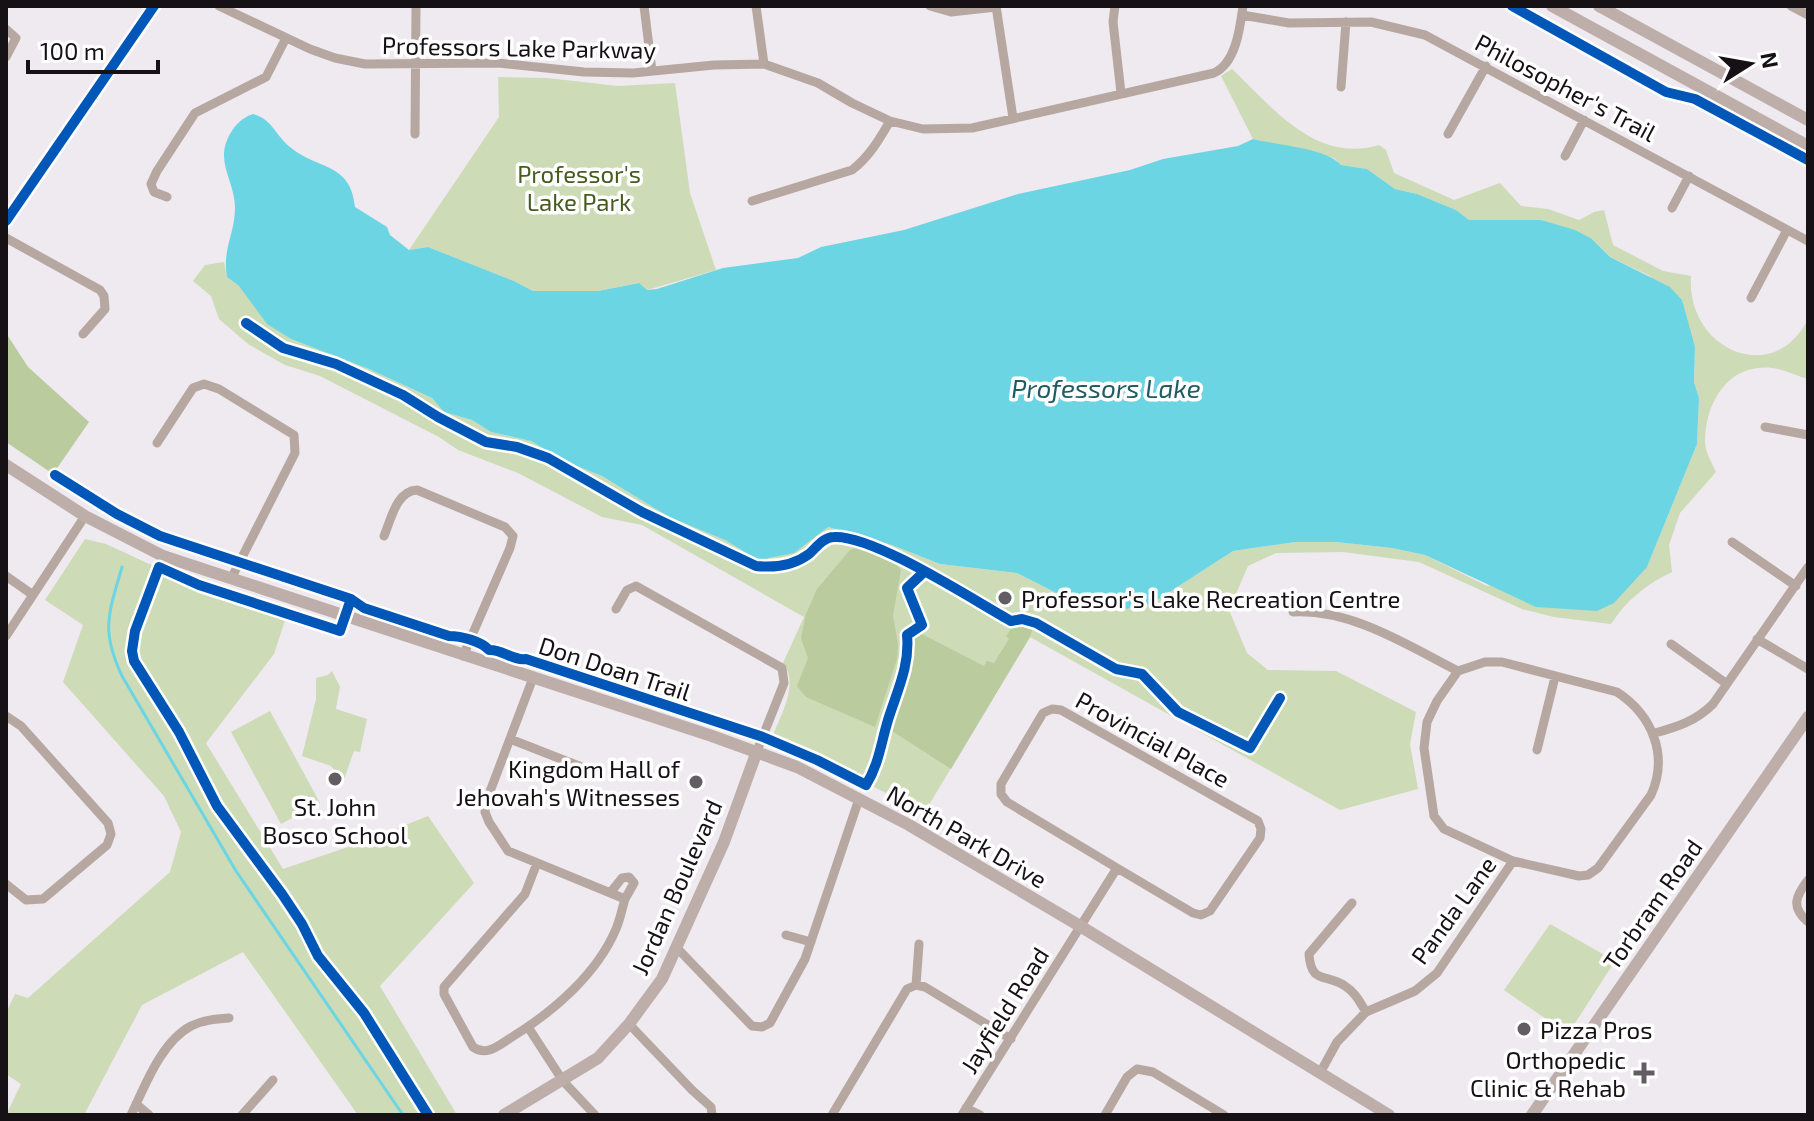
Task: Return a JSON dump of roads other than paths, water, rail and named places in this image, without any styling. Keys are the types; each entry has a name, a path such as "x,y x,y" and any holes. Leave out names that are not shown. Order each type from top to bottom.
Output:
{"main road":[{"path":"6,221 154,6"},
{"path":"1552,6 1808,146"},
{"path":"1599,6 1808,120"},
{"name":"North Park Drive","path":"6,465 85,516 154,552 757,751 797,767 909,825 1389,1115"},
{"name":"Torbram Road","path":"1532,1115 1808,717"},
{"name":"Jordan Boulevard","path":"504,1115 598,1058 629,1024 662,979 724,842 757,751"}],"street":[{"name":"Professors Lake Parkway","path":"219,6 335,58 365,64 498,63 584,72 764,64 818,83 890,121 923,129 972,128 1222,69 1231,56 1242,10"},
{"path":"415,134 416,6"},
{"path":"644,6 652,71"},
{"path":"756,6 764,64"},
{"path":"930,6 951,12 996,6 1013,118"},
{"path":"1115,6 1113,22 1121,93"},
{"path":"1791,6 1808,15"},
{"name":"Philosopher's Trail","path":"1242,10 1289,23 1346,22 1395,26 1425,35 1808,241"},
{"path":"1341,87 1346,22"},
{"path":"6,29 16,38 6,57"},
{"path":"167,197 154,192 151,184 195,113 266,77 286,38"},
{"path":"1448,134 1486,66"},
{"path":"1565,156 1584,120"},
{"path":"752,201 852,170 878,143 890,121"},
{"path":"1672,208 1689,176"},
{"path":"1751,298 1787,230"},
{"path":"6,238 100,290 105,309 83,334"},
{"path":"157,443 193,388 204,384 219,389 294,435 295,453 231,579"},
{"path":"1765,427 1808,435"},
{"path":"384,536 401,496 409,490 417,490 505,527 513,536 463,656"},
{"path":"6,636 85,516"},
{"path":"1732,542 1796,586"},
{"path":"1655,733 1701,716 1727,684 1808,567"},
{"path":"6,576 33,595"},
{"path":"616,609 627,590 636,586 782,668 784,683 757,751"},
{"path":"1293,612 1313,611 1383,632 1458,671"},
{"path":"1757,639 1808,669"},
{"path":"1671,644 1727,684"},
{"path":"1485,662 1502,662 1555,677 1617,692 1633,703 1655,733 1660,765 1651,795 1598,868 1588,875 1579,876 1513,861 1444,829 1434,816 1424,748 1427,722 1458,671 1485,662"},
{"path":"1537,750 1555,677"},
{"path":"533,678 486,802 485,812 489,822 508,851 625,899"},
{"name":"Provincial Place","path":"1052,709 1061,710 1221,799 1258,821 1261,829 1260,838 1210,911 1201,915 1117,868 1007,802 1001,794 1001,784 1043,713 1052,709"},
{"path":"6,716 21,726 108,823 111,834 107,845 43,899 26,900 6,884"},
{"path":"510,739 584,768"},
{"path":"677,948 752,1026 762,1027 770,1023 805,959 859,799"},
{"name":"Panda Lane","path":"1320,1073 1337,1042 1366,1012 1415,991 1437,973 1513,861"},
{"path":"537,863 525,894 444,987 444,994 473,1047 480,1052 489,1051 528,1027 567,996 615,931 625,899 634,883 629,877 622,878 610,893"},
{"path":"1080,926 1117,868"},
{"path":"1808,880 1795,905 1798,913 1808,922"},
{"path":"1352,903 1309,954 1309,966 1315,975 1344,985 1358,998 1366,1012"},
{"name":"Jayfield Road","path":"964,1111 1080,926"},
{"path":"786,935 811,942"},
{"path":"916,985 919,944"},
{"path":"832,1115 907,989 916,985 925,987 1011,1039"},
{"path":"131,1115 160,1060 180,1034 200,1023 229,1018"},
{"path":"629,1024 711,1107 712,1115"},
{"path":"528,1027 563,1081 595,1115"},
{"path":"1105,1115 1127,1077 1137,1069 1153,1072 1224,1115"},
{"path":"242,1115 273,1080"},
{"path":"136,1104 149,1115"},
{"path":"964,1111 980,1115"}],"water":[{"name":"Professors Lake","path":"253,114 265,120 285,143 300,154 340,174 352,192 355,207 387,227 390,235 409,250 428,247 533,291 598,291 639,283 647,290 657,289 723,268 798,258 821,247 904,230 1018,194 1130,170 1163,159 1238,146 1253,139 1300,148 1325,155 1341,165 1367,169 1395,189 1417,194 1456,210 1469,220 1541,220 1575,230 1592,239 1610,257 1670,287 1682,300 1695,347 1694,382 1699,398 1697,444 1647,567 1614,603 1597,611 1536,607 1425,555 1336,542 1295,542 1233,551 1151,604 1126,609 1102,609 1070,600 1017,573 940,564 892,545 828,527 794,553 758,560 725,540 669,517 602,476 564,461 531,441 491,432 472,420 444,412 432,398 369,369 291,339 267,324 239,286 227,277 226,267 235,208 224,153 230,134"}],"waterway":[{"path":"122,567 109,621 111,646 122,676 236,871 403,1115"}],"place":[{"name":"Professor's Lake Recreation Centre","path":"1005,598"},
{"name":"St. John Bosco School","path":"335,779"},
{"name":"Kingdom Hall of Jehovah's Witnesses","path":"696,782"},
{"name":"Pizza Pros","path":"1524,1029"},
{"name":"Orthopedic Clinic & Rehab","path":"1644,1073"}],"park label":[{"name":"Professor's Lake Park","path":"579,187"}]}
